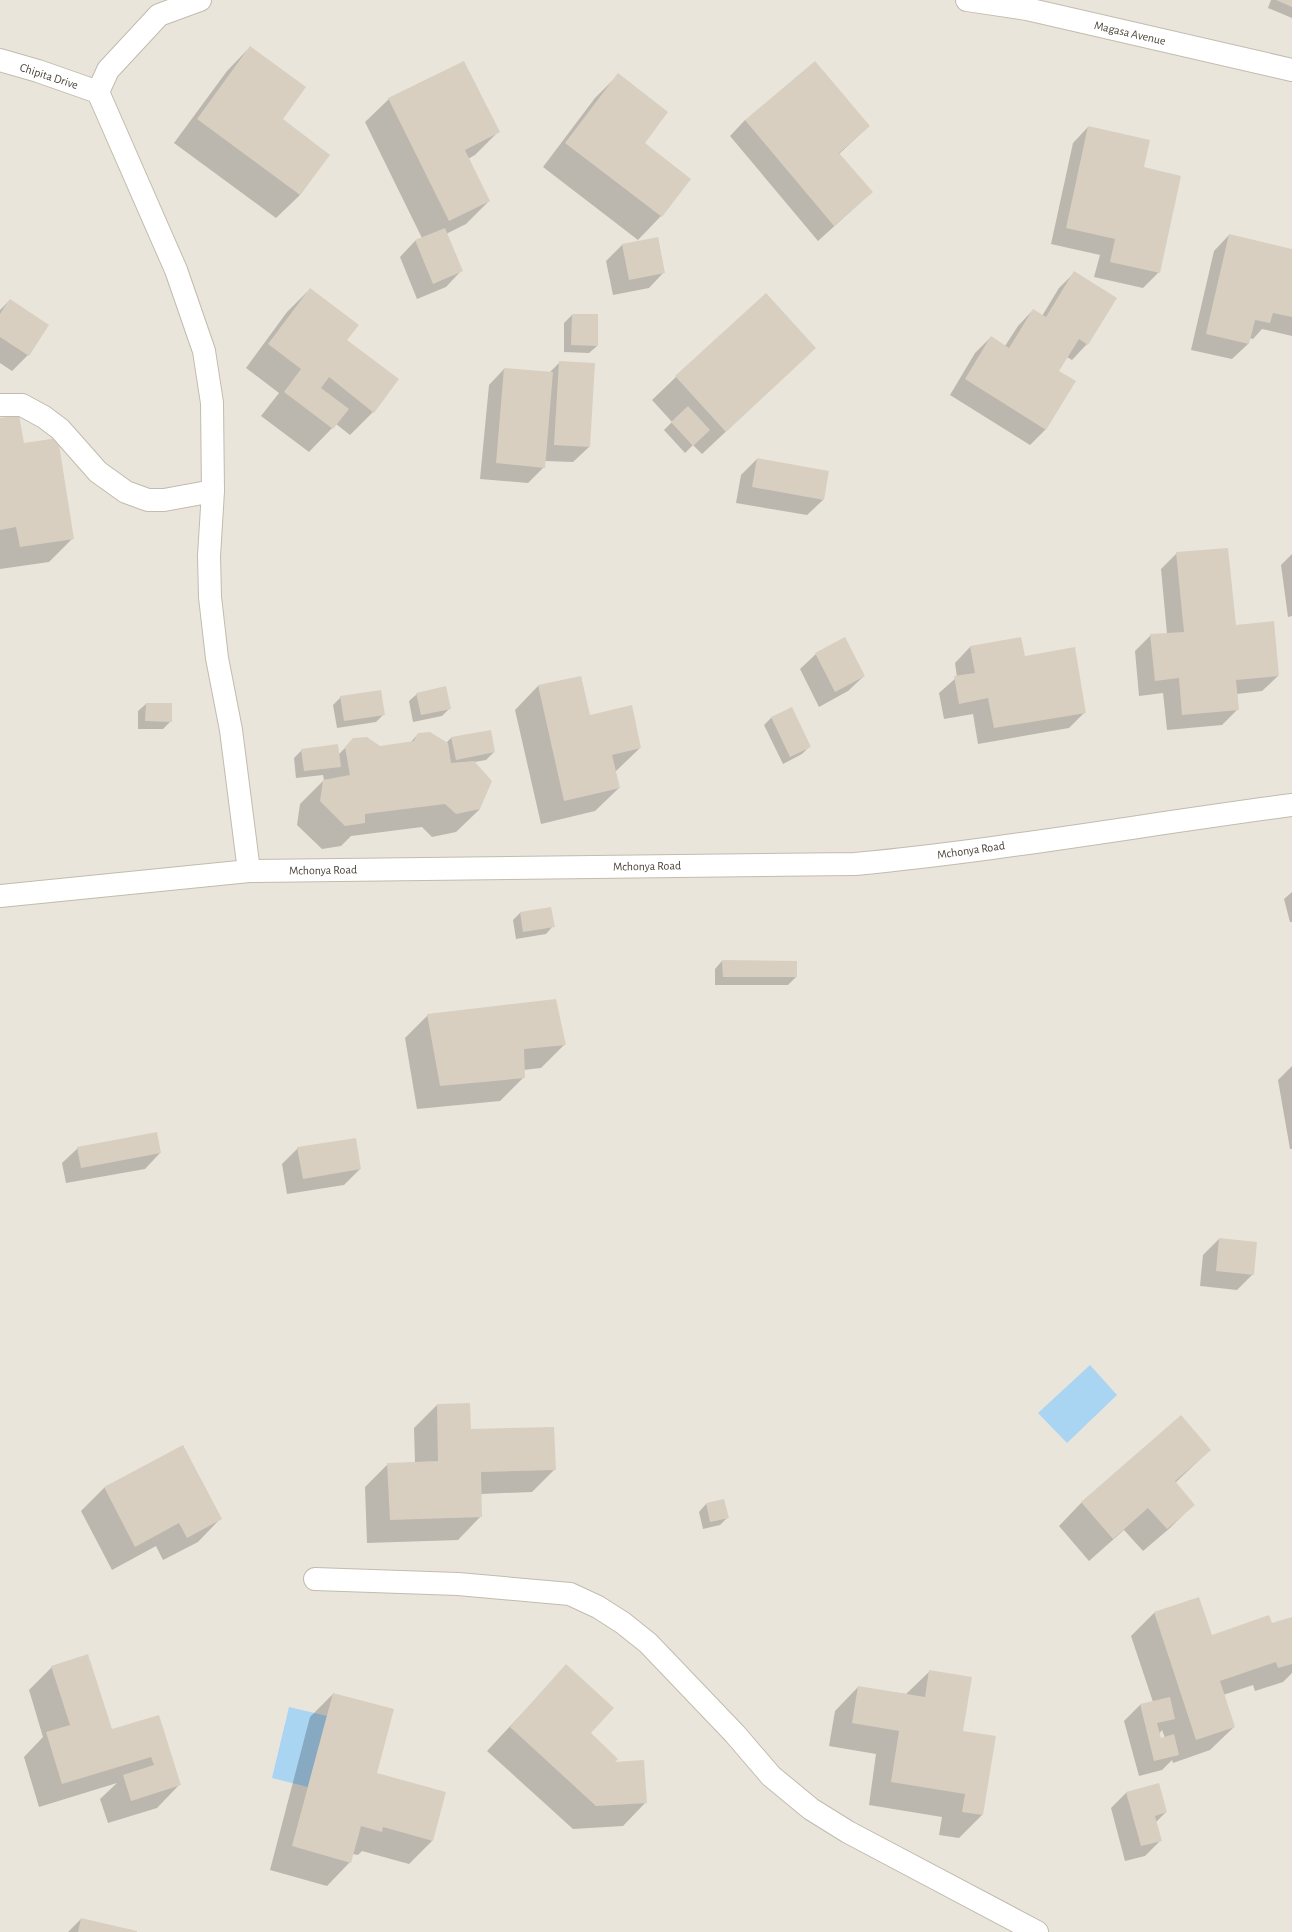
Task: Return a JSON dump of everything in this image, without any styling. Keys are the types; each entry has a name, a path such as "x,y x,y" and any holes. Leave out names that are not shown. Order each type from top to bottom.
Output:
{"street":[{"path":"200,0 159,15 108,70 98,92 176,270 204,351 212,403 213,490 209,556 210,597 217,658 231,730 249,871"},
{"name":"Magasa Avenue","path":"967,0 1027,9 1292,70"},
{"name":"Chipita Drive","path":"0,60 38,71 98,92"},
{"path":"0,405 22,405 44,417 60,429 98,472 126,492 148,500 156,500 213,490"},
{"name":"Mchonya Road","path":"0,896 249,871 856,864 920,858 1292,804"},
{"path":"315,1579 458,1584 570,1594 577,1597 623,1623 648,1643 734,1734 771,1776 811,1809 848,1832 1037,1932"}],"shaded area":[{"path":"0,0 1292,0 1292,1932 0,1932"}],"water":[{"path":"1090,1365 1117,1395 1067,1443 1038,1413"},
{"path":"289,1707 327,1716 308,1787 272,1778"}],"building":[{"path":"1276,0 1292,0 1292,7"},
{"path":"250,46 306,87 283,119 330,155 300,195 197,119"},
{"path":"464,61 500,132 465,150 490,201 449,221 388,98"},
{"path":"815,61 870,126 839,153 873,192 834,226 745,120"},
{"path":"618,73 668,112 645,143 691,179 662,217 565,143"},
{"path":"1088,126 1150,140 1144,167 1181,176 1160,273 1110,262 1115,239 1066,228"},
{"path":"445,228 463,271 433,284 415,240"},
{"path":"1229,234 1292,249 1292,317 1273,313 1270,323 1255,320 1249,344 1206,334"},
{"path":"658,237 665,273 629,280 622,244"},
{"path":"1074,271 1117,298 1088,345 1079,339 1059,371 1076,381 1046,430 965,379 991,336 1009,348 1033,309 1046,317"},
{"path":"310,288 359,325 347,340 399,379 374,413 329,377 321,388 349,409 333,429 284,392 301,369 268,344"},
{"path":"766,293 816,348 726,432 675,376"},
{"path":"10,299 49,325 29,356 0,337 0,314"},
{"path":"572,314 598,314 598,346 571,345"},
{"path":"559,361 595,363 590,447 554,445"},
{"path":"504,368 553,372 545,468 496,463"},
{"path":"688,406 710,430 693,446 671,422"},
{"path":"19,415 24,443 58,438 74,539 20,547 16,527 0,530 0,418"},
{"path":"757,458 829,471 824,500 752,487"},
{"path":"1228,548 1236,625 1274,621 1279,676 1236,680 1239,710 1182,715 1179,678 1155,681 1150,634 1184,632 1176,552"},
{"path":"845,637 865,676 835,692 815,653"},
{"path":"1021,637 1025,656 1075,647 1086,713 994,728 988,698 959,704 954,676 975,673 970,646"},
{"path":"581,676 590,715 632,705 641,748 612,755 620,788 564,801 538,685"},
{"path":"446,686 451,709 421,715 416,693"},
{"path":"381,690 385,715 344,721 340,696"},
{"path":"146,703 172,703 172,722 145,721"},
{"path":"792,707 811,747 790,757 771,717"},
{"path":"491,730 495,752 456,760 451,737"},
{"path":"430,732 448,743 451,763 474,761 492,781 480,809 456,814 445,804 365,814 365,823 345,826 320,801 323,780 350,775 345,747 353,738 367,737 380,746 414,741 418,733"},
{"path":"338,744 341,767 304,771 301,749"},
{"path":"551,907 555,927 523,932 520,912"},
{"path":"722,960 797,961 797,977 723,977"},
{"path":"556,999 566,1045 524,1049 525,1078 440,1086 427,1014"},
{"path":"157,1132 161,1153 81,1168 77,1147"},
{"path":"356,1138 361,1169 303,1179 297,1147"},
{"path":"1219,1238 1257,1242 1254,1275 1216,1271"},
{"path":"470,1403 471,1429 554,1427 556,1470 481,1472 482,1517 390,1520 387,1463 438,1461 437,1404"},
{"path":"1181,1415 1211,1450 1175,1481 1195,1505 1167,1529 1148,1508 1113,1539 1081,1502"},
{"path":"183,1445 222,1519 187,1538 179,1523 135,1547 104,1487"},
{"path":"724,1499 729,1518 710,1522 706,1503"},
{"path":"1199,1597 1212,1635 1269,1615 1272,1623 1292,1617 1292,1664 1278,1668 1276,1662 1220,1681 1235,1727 1196,1740 1154,1612"},
{"path":"88,1654 112,1729 159,1715 181,1785 131,1801 123,1775 154,1765 151,1757 62,1784 46,1732 70,1725 51,1666"},
{"path":"566,1664 614,1708 591,1733 618,1759 615,1762 644,1760 647,1803 596,1806 510,1727"},
{"path":"929,1670 972,1677 963,1731 996,1736 983,1815 962,1812 965,1794 891,1782 899,1731 852,1723 858,1686 925,1697"},
{"path":"333,1693 394,1709 377,1773 446,1792 433,1841 383,1827 382,1832 361,1826 351,1863 292,1846"},
{"path":"1170,1697 1175,1719 1157,1723 1161,1738 1174,1734 1179,1755 1154,1761 1140,1704"},
{"path":"1159,1783 1167,1812 1155,1816 1162,1841 1141,1846 1126,1792"},
{"path":"81,1918 137,1931 137,1932 78,1932"}]}
